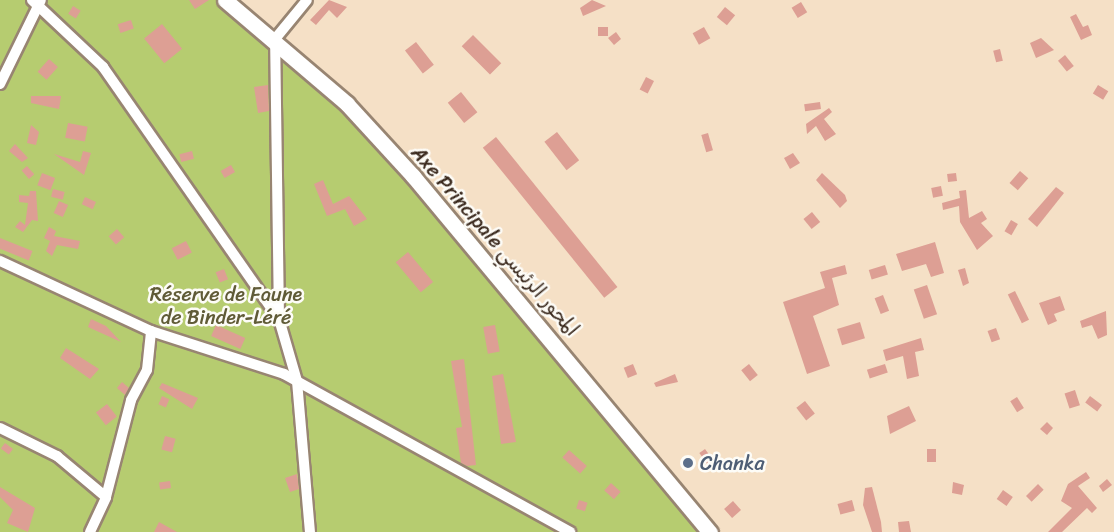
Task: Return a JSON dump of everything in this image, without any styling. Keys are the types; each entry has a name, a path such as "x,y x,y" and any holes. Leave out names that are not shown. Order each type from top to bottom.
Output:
{"main road":[{"name":"Axe Principale المحور الرئيسي","path":"225,0 275,39 347,104 412,176 710,532"}],"street":[{"path":"307,0 275,39 279,319 297,381 310,532"},
{"path":"0,84 37,1 103,67 279,319"},
{"path":"0,261 151,331 297,381 570,532"},
{"path":"90,532 106,497 131,400 147,370 151,331"},
{"path":"0,428 57,456 106,497"}],"green space":[{"name":"Réserve de Faune de Binder-Léré","path":"0,0 225,0 347,104 710,532 0,532"}],"building":[{"path":"189,0 209,0 195,9"},
{"path":"329,0 347,7 337,18 329,10 316,25 310,20"},
{"path":"592,0 606,6 583,16 580,8"},
{"path":"801,2 807,12 798,18 792,8"},
{"path":"73,6 81,11 76,18 68,14"},
{"path":"725,7 735,15 727,25 717,17"},
{"path":"1076,14 1083,27 1088,25 1092,35 1081,40 1070,17"},
{"path":"131,20 134,29 120,33 118,24"},
{"path":"162,24 182,49 164,63 144,38"},
{"path":"598,27 608,27 608,36 598,36"},
{"path":"704,27 710,38 699,45 693,33"},
{"path":"616,32 621,39 614,45 608,38"},
{"path":"473,35 501,63 490,75 462,46"},
{"path":"1041,38 1054,50 1036,58 1030,43"},
{"path":"416,42 434,65 423,73 405,51"},
{"path":"1000,49 1003,61 996,62 993,51"},
{"path":"1065,55 1074,66 1067,72 1058,61"},
{"path":"49,59 58,67 47,80 38,72"},
{"path":"646,77 654,81 648,94 640,89"},
{"path":"268,85 269,111 258,113 254,87"},
{"path":"1098,85 1108,91 1103,100 1093,94"},
{"path":"461,92 477,112 464,123 448,103"},
{"path":"31,96 61,96 59,109 31,103"},
{"path":"820,102 821,109 805,111 804,104"},
{"path":"829,108 832,112 824,119 836,134 825,141 816,126 807,134 806,124"},
{"path":"68,123 88,127 85,142 65,138"},
{"path":"31,125 39,132 36,145 27,143"},
{"path":"557,132 579,160 567,170 544,142"},
{"path":"708,133 713,150 706,152 701,135"},
{"path":"496,137 617,287 604,298 483,148"},
{"path":"15,144 28,158 22,162 9,151"},
{"path":"83,151 91,153 84,175 54,154 80,162"},
{"path":"192,151 194,159 181,162 179,154"},
{"path":"793,153 800,163 790,169 784,158"},
{"path":"231,165 235,172 225,178 221,171"},
{"path":"27,166 34,174 29,179 22,171"},
{"path":"1020,171 1028,178 1018,190 1010,183"},
{"path":"42,173 55,178 50,190 37,185"},
{"path":"822,173 845,195 847,201 840,208 816,180"},
{"path":"956,173 957,181 948,182 947,174"},
{"path":"323,180 333,204 349,196 367,219 354,226 345,209 327,216 314,184"},
{"path":"941,186 943,196 933,198 931,188"},
{"path":"1056,187 1064,193 1037,227 1028,219"},
{"path":"53,189 65,192 63,200 51,197"},
{"path":"966,190 969,218 982,211 987,219 981,223 993,236 977,250 960,222 959,206 943,210 942,203 960,198 959,191"},
{"path":"30,191 36,191 38,221 32,220 23,232 15,227 20,221 25,225 28,203 19,202 19,195 29,196"},
{"path":"85,197 96,202 93,209 82,204"},
{"path":"59,201 68,205 63,217 54,213"},
{"path":"812,212 820,222 812,229 803,219"},
{"path":"1011,220 1018,224 1011,235 1004,231"},
{"path":"49,227 56,231 54,236 80,241 78,249 57,245 52,256 46,251 50,241 44,238"},
{"path":"117,229 124,237 116,245 109,236"},
{"path":"0,238 32,251 29,260 0,249"},
{"path":"186,241 192,253 178,260 172,248"},
{"path":"935,242 944,273 931,277 926,264 902,271 896,254"},
{"path":"408,252 433,282 421,292 396,262"},
{"path":"845,265 847,274 832,278 839,305 813,316 830,366 807,374 783,302 825,288 820,272"},
{"path":"885,265 888,275 872,280 869,270"},
{"path":"965,268 969,283 963,286 958,270"},
{"path":"224,269 228,279 220,283 216,272"},
{"path":"927,285 937,314 924,319 914,290"},
{"path":"1015,291 1029,320 1022,323 1008,295"},
{"path":"883,295 889,311 881,314 875,298"},
{"path":"1060,296 1065,310 1054,314 1057,321 1048,325 1039,303"},
{"path":"1106,311 1107,335 1098,339 1092,325 1082,328 1080,321"},
{"path":"91,319 106,326 121,342 88,327"},
{"path":"860,322 865,338 842,345 837,329"},
{"path":"216,325 245,338 240,349 211,336"},
{"path":"495,325 500,352 488,354 483,327"},
{"path":"996,328 1000,339 992,342 988,331"},
{"path":"921,338 924,350 915,352 919,376 907,379 903,356 886,361 883,350"},
{"path":"66,348 99,369 90,379 60,358"},
{"path":"464,359 476,465 467,466 461,463 456,428 462,427 451,361"},
{"path":"633,364 637,374 628,378 624,368"},
{"path":"749,364 758,375 750,381 741,370"},
{"path":"885,364 888,373 870,378 867,370"},
{"path":"503,374 516,442 501,444 492,376"},
{"path":"675,374 678,382 656,387 654,383"},
{"path":"122,382 129,388 125,395 117,388"},
{"path":"162,383 198,398 192,409 159,388"},
{"path":"1075,390 1080,405 1069,409 1065,393"},
{"path":"162,396 169,399 166,407 158,404"},
{"path":"1090,396 1102,405 1097,411 1085,402"},
{"path":"1017,397 1024,408 1017,412 1010,401"},
{"path":"805,401 815,414 806,420 796,408"},
{"path":"107,404 117,417 106,425 96,413"},
{"path":"909,406 916,421 890,434 887,416"},
{"path":"1047,422 1053,428 1047,435 1040,429"},
{"path":"165,436 176,439 172,452 161,450"},
{"path":"5,443 13,449 9,455 1,449"},
{"path":"705,449 713,460 708,464 699,453"},
{"path":"927,449 936,449 936,462 927,462"},
{"path":"569,450 587,466 580,473 562,457"},
{"path":"1086,472 1090,478 1078,486 1097,508 1092,513 1087,508 1062,532 1048,532 1072,508 1061,501 1068,484"},
{"path":"297,474 299,489 290,492 285,478"},
{"path":"1107,479 1112,485 1103,492 1099,486"},
{"path":"170,481 171,488 160,489 159,483"},
{"path":"953,482 964,485 962,495 952,493"},
{"path":"611,483 621,492 614,499 604,490"},
{"path":"1038,484 1044,490 1032,502 1026,496"},
{"path":"0,487 35,508 28,532 7,523 13,510 0,497"},
{"path":"872,487 882,532 872,532 863,505 865,488"},
{"path":"1003,490 1013,497 1007,506 997,499"},
{"path":"579,500 588,503 585,511 576,509"},
{"path":"852,500 855,511 840,515 838,504"},
{"path":"733,501 741,510 732,518 724,509"},
{"path":"909,521 911,532 899,532 898,522"},
{"path":"159,522 177,532 154,532"}],"place":[{"name":"Chanka","path":"688,463"}]}
